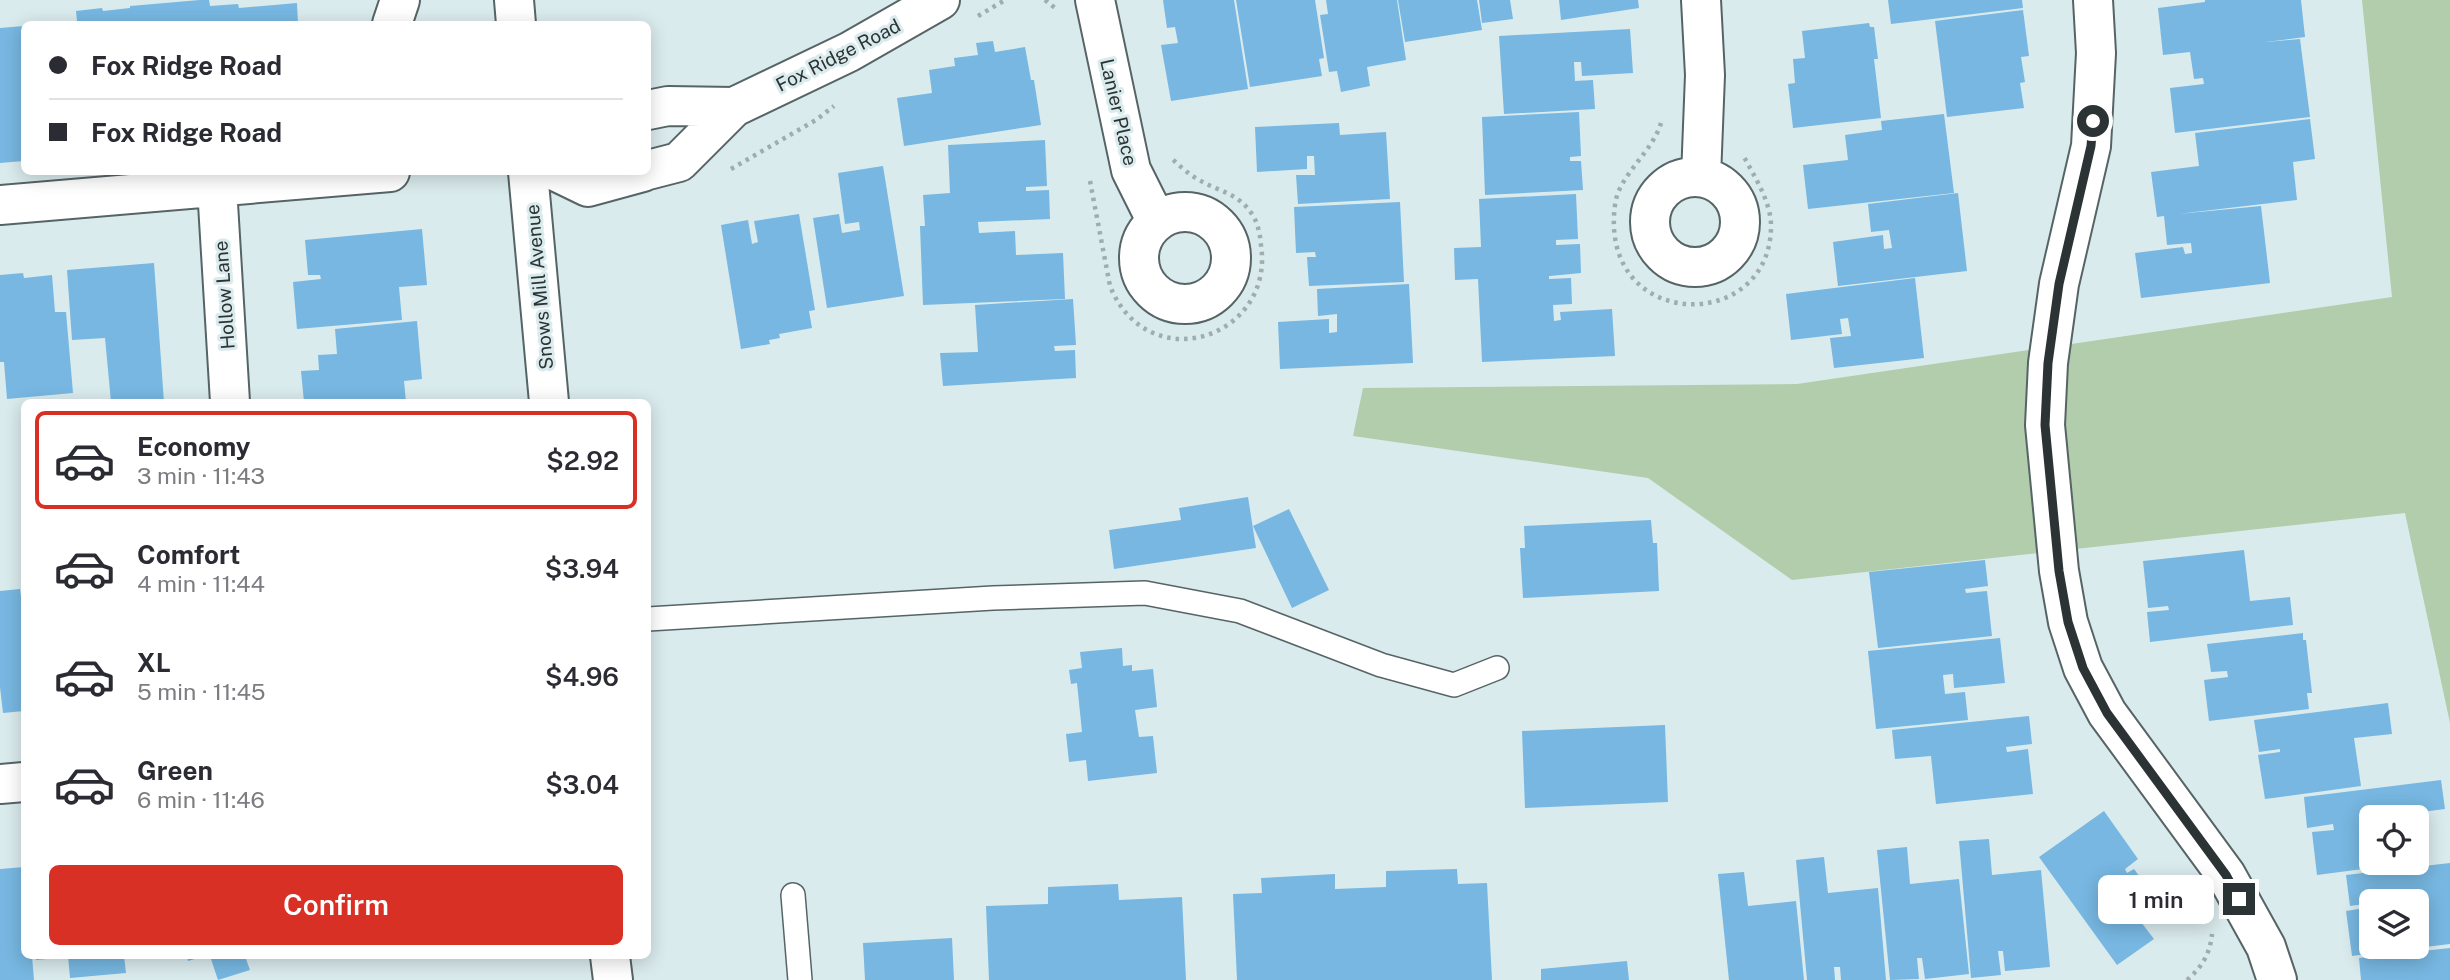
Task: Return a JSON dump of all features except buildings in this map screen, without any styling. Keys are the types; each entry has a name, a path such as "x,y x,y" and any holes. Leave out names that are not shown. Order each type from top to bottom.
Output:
{"street":[{"path":"392,21 400,0"},
{"path":"514,0 516,21"},
{"name":"Fox Ridge Road","path":"651,169 678,162 734,107 849,52 940,0"},
{"name":"Lanier Place","path":"1095,0 1131,170 1156,220"},
{"path":"1701,0 1705,75 1701,177"},
{"path":"2093,0 2095,96 2091,146 2059,284 2048,363 2045,425 2058,563 2068,622 2083,668 2107,713 2226,875 2266,947 2277,980"},
{"name":"Fox Ridge Road","path":"651,109 668,106 734,107"},
{"path":"0,205 349,175"},
{"name":"Snows Mill Avenue","path":"528,175 549,399"},
{"name":"Fox Ridge Road","path":"563,175 589,187 631,175"},
{"name":"Hollow Lane","path":"216,187 230,399"},
{"path":"0,784 21,782"},
{"path":"610,959 613,980"}],"lane":[{"path":"651,619 980,598 1145,593 1240,611 1381,665 1454,685 1497,668"},
{"path":"793,895 800,980"}],"green space":[{"path":"2362,0 2450,0 2450,723 2405,513 1792,580 1648,478 1353,436 1363,388 1797,384 2392,297"}],"route":[{"path":"2093,121 2091,146 2059,284 2048,363 2045,425 2058,563 2068,622 2083,668 2107,713 2226,875 2239,899"}]}
